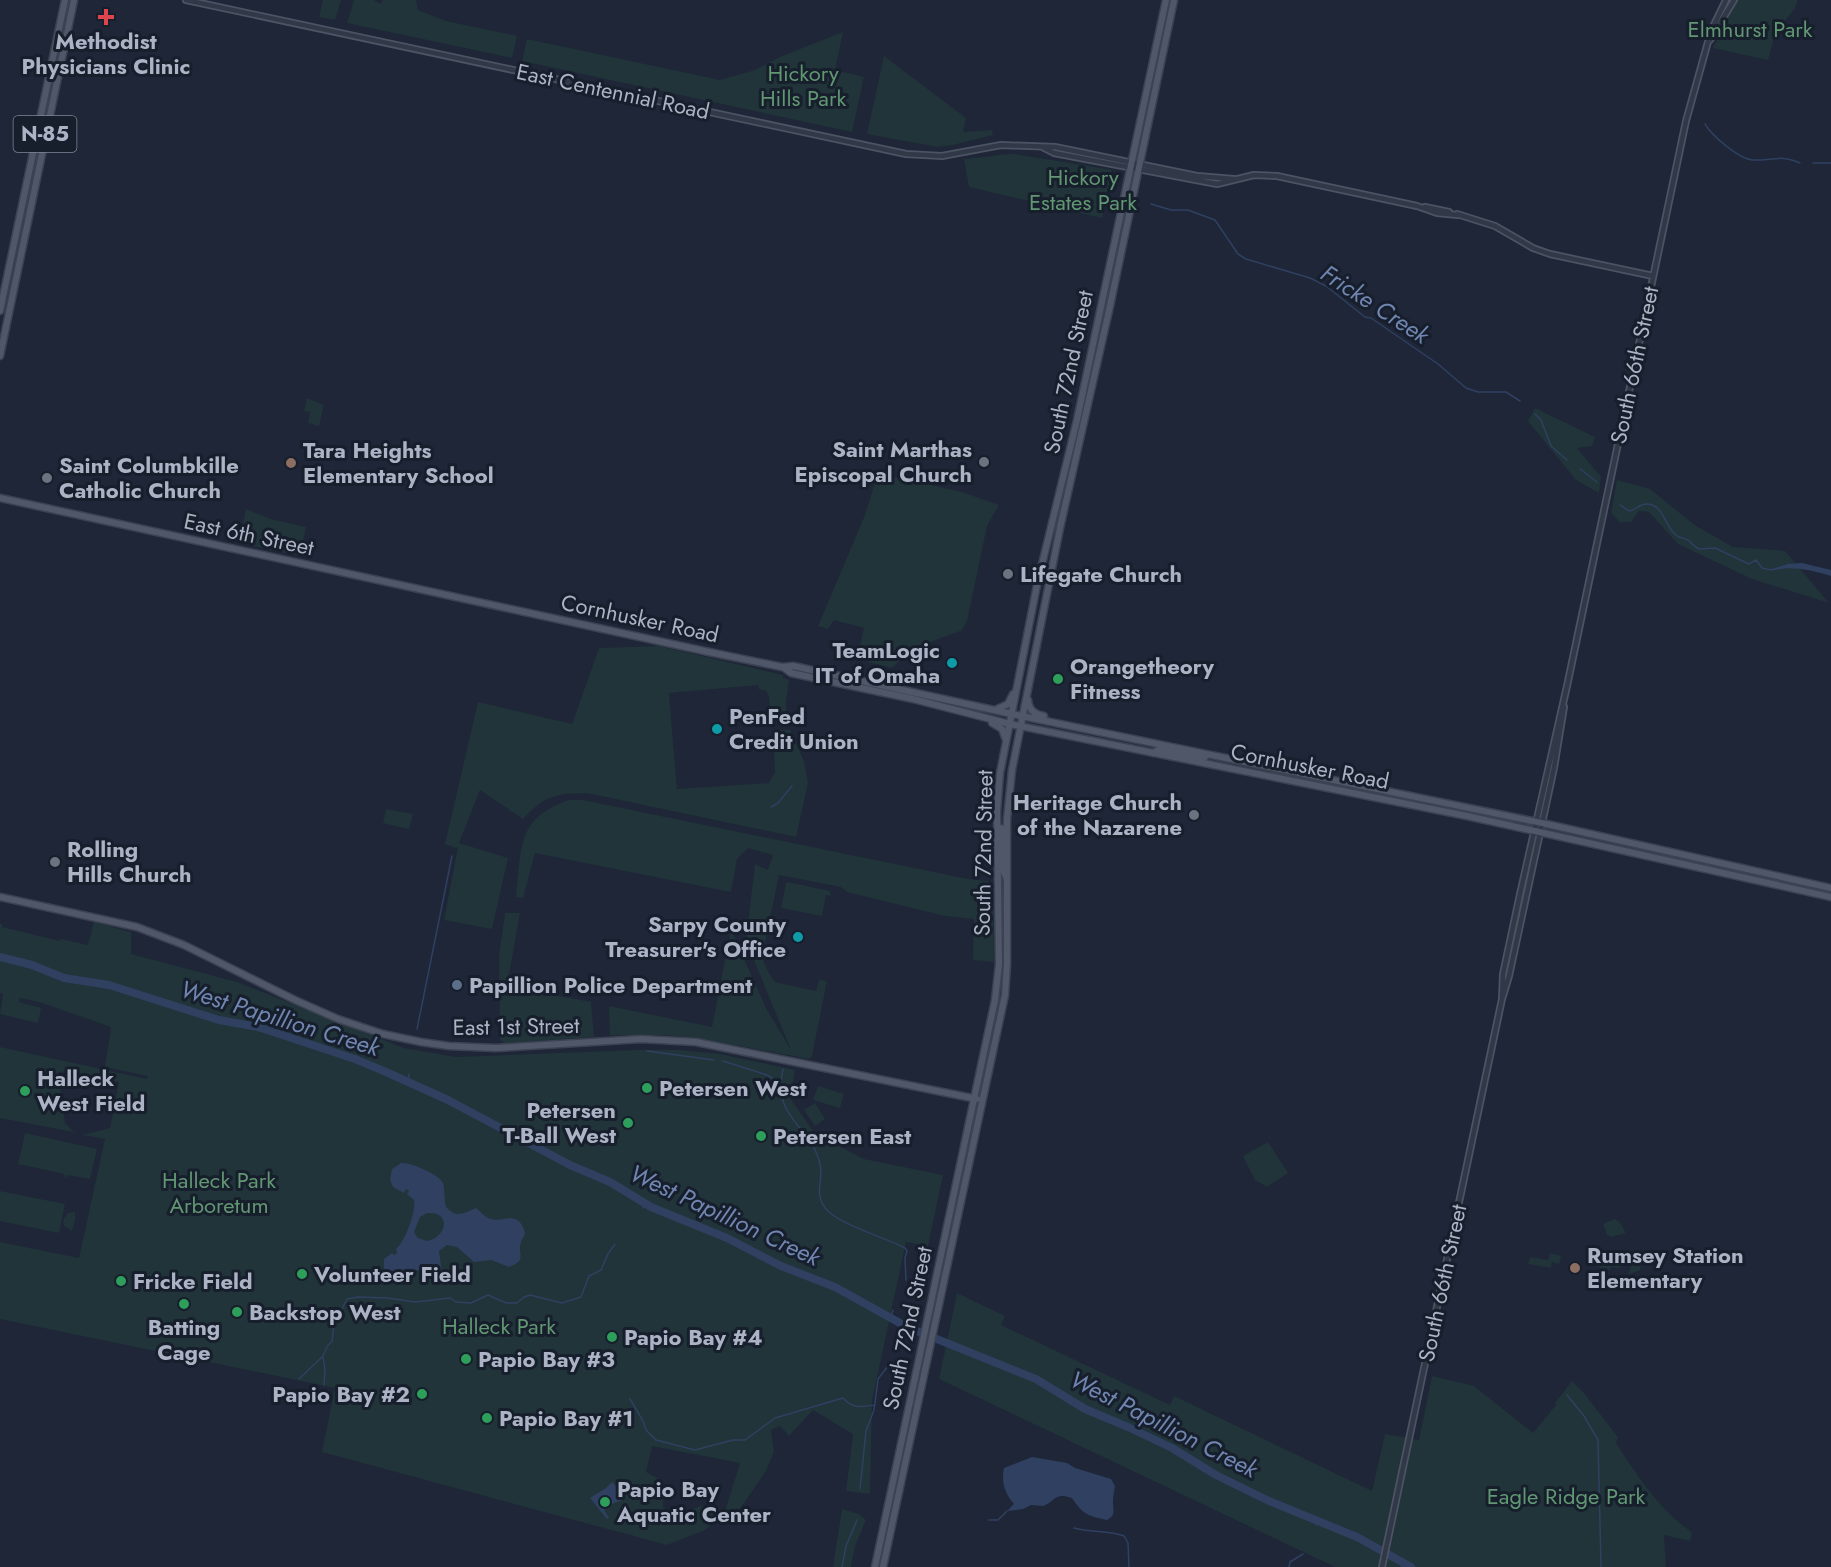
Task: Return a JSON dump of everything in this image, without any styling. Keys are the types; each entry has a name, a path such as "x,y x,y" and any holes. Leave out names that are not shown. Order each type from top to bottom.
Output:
{"main road":[{"name":"N-85","path":"0,311 64,0"},
{"name":"N-85","path":"0,356 74,0"},
{"name":"South 72nd Street","path":"875,1567 975,1098 998,977 997,813 1006,742 1047,539 1077,420 1166,0"},
{"name":"South 72nd Street","path":"883,1567 1005,995 1008,934 1009,791 1016,751 1055,550 1174,0"},
{"name":"East 6th Street","path":"0,498 490,604"},
{"name":"Cornhusker Road","path":"490,604 783,667 793,666 1012,714 1539,822 1831,888"},
{"name":"Cornhusker Road","path":"783,667 791,673 912,699 1021,727 1536,831 1831,897"},
{"path":"987,708 998,709 1005,706 1010,701 1018,683"},
{"path":"1027,694 1029,707 1036,714 1125,733 1143,740"},
{"path":"984,718 1002,729 1006,742"},
{"path":"1016,751 1027,733 1041,731"},
{"path":"1153,753 1160,749 1196,756 1227,758"},
{"path":"997,813 1002,836 1003,870 1007,878"},
{"path":"999,878 1003,882 1004,919 1008,934"},
{"name":"East 1st Street","path":"0,897 116,921 145,930 184,945 323,1013 365,1029 421,1042 496,1048 641,1039 696,1042 983,1100"}],"street":[{"name":"East Centennial Road","path":"186,0 906,154 942,156 1001,145 1042,147 1054,153 1139,166 1217,184 1265,174 1417,206 1437,208 1495,226 1533,248 1550,254 1653,276"},
{"name":"South 66th Street","path":"1382,1567 1502,999 1512,964 1536,831 1556,758 1567,686 1688,114 1710,31 1726,0"},
{"name":"South 66th Street","path":"1707,45 1734,0"}],"green space":[{"path":"323,0 341,0 335,20 319,17"},
{"path":"354,0 374,0 380,4 383,0 416,0 418,10 446,21 517,36 512,58 347,23"},
{"name":"Elmhurst Park","path":"1737,0 1798,0 1795,8 1775,34 1768,60 1713,48"},
{"name":"Hickory Hills Park","path":"843,32 835,70 864,77 852,132 522,61 527,39 720,80 755,70 782,56"},
{"name":"Hickory Estates Park","path":"884,56 966,118 963,132 992,130 993,135 937,147 867,134"},
{"name":"Hickory Estates Park","path":"1015,154 1112,170 1102,218 969,187 964,159"},
{"path":"307,398 324,405 319,426 308,423 310,412 304,411"},
{"path":"1535,408 1595,437 1592,446 1577,448 1601,477 1599,493 1576,480 1528,421"},
{"path":"882,474 962,492 999,505 987,526 967,621 962,630 924,646 914,656 904,656 892,668 857,659 864,628 834,620 828,629 818,626 865,515 877,476"},
{"path":"1617,480 1650,489 1696,526 1733,547 1785,551 1829,603 1752,579 1678,544 1649,512 1639,511 1631,522 1620,522 1611,513"},
{"path":"246,509 270,519 306,527 300,556 248,545 252,530 242,528"},
{"path":"658,646 783,675 783,678 789,680 786,722 777,722 771,718 769,696 766,691 759,689 758,685 669,693 677,789 769,783 775,772 773,730 790,730 804,761 808,783 796,837 587,793 551,797 523,819 480,790 459,843 508,858 492,929 444,920 458,847 445,844 478,702 572,724 599,648"},
{"path":"568,800 583,800 968,879 988,881 993,888 994,962 973,960 974,919 945,916 847,892 841,887 779,875 762,957 767,970 775,982 816,991 819,980 827,981 812,1056 809,1059 704,1039 664,1035 610,1035 609,1006 712,1027 731,930 766,1008 791,1050 746,941 755,864 768,870 773,855 748,848 737,859 731,892 535,853 523,898 516,897 521,850 530,826 538,816"},
{"path":"386,809 413,814 409,829 383,823"},
{"path":"788,882 830,891 831,896 826,895 822,916 781,908"},
{"path":"505,913 520,913 507,986 591,1002 594,1037 505,1043 500,1040 499,956"},
{"name":"Halleck Park","path":"94,922 131,932 131,954 237,982 404,1048 456,1057 679,1050 720,1054 795,1070 790,1098 815,1134 864,1159 943,1175 928,1246 906,1242 872,1401 870,1494 846,1491 853,1434 813,1410 789,1436 780,1426 771,1430 774,1452 766,1471 735,1516 725,1511 740,1463 652,1446 646,1472 663,1481 663,1507 676,1515 685,1514 704,1506 720,1509 719,1518 705,1530 667,1545 322,1452 335,1388 0,1319 0,1242 79,1258 105,1139 78,1136 73,1132 0,1118 0,1047 147,1079 148,1076 105,1067 111,1027 39,1002 20,998 19,1002 41,1008 38,1023 0,1014 3,994 0,993 0,924 2,927 60,941 61,939 88,945","holes":["70,1071 119,1082 110,1128 78,1136 65,1123 58,1072"]},
{"path":"818,1086 844,1094 840,1108 813,1100"},
{"path":"815,1103 825,1119 815,1126 804,1110"},
{"path":"25,1133 97,1149 90,1179 68,1175 65,1178 64,1174 18,1164"},
{"path":"1268,1142 1288,1173 1267,1187 1255,1180 1243,1156"},
{"path":"0,1191 65,1204 59,1233 0,1221"},
{"path":"75,1212 72,1231 64,1226 63,1220 68,1213"},
{"path":"1614,1219 1619,1221 1626,1233 1611,1237 1607,1235 1603,1224"},
{"path":"1550,1253 1561,1256 1559,1264 1552,1262 1551,1268 1528,1264 1530,1257 1548,1260"},
{"path":"1622,1254 1634,1257 1634,1263 1641,1265 1640,1270 1628,1275 1632,1263 1621,1261 1620,1268 1611,1267 1610,1270 1599,1268 1600,1263 1611,1265 1613,1256 1621,1257"},
{"name":"Eagle Ridge Park","path":"957,1293 1005,1316 1001,1325 1170,1405 1174,1396 1372,1491 1385,1434 1419,1440 1432,1376 1474,1386 1533,1433 1572,1381 1618,1437 1616,1443 1650,1492 1670,1514 1692,1532 1690,1541 1664,1535 1666,1567 1335,1567 939,1379"},
{"path":"842,1509 859,1514 866,1520 855,1546 851,1567 833,1567"}],"water":[{"path":"1802,563 1831,570 1831,576 1800,569 1768,570 1788,564"},
{"path":"401,1163 406,1163 437,1176 443,1183 446,1207 454,1213 460,1214 476,1208 494,1220 509,1218 518,1221 525,1233 518,1262 509,1267 491,1260 474,1262 457,1247 447,1245 439,1251 442,1273 438,1276 418,1270 389,1275 384,1267 384,1259 392,1253 394,1255 397,1253 396,1249 409,1226 414,1205 414,1200 407,1194 409,1191 406,1189 404,1193 393,1187 390,1180 392,1169","holes":["427,1213 440,1216 444,1225 439,1235 427,1241 418,1238 414,1232 420,1217"]},
{"path":"1032,1457 1067,1463 1075,1468 1111,1479 1115,1486 1112,1516 1107,1520 1090,1516 1079,1508 1072,1498 1062,1496 1043,1506 1031,1505 1023,1509 1007,1511 1014,1504 1004,1488 1004,1468"},
{"name":"Papio Bay Aquatic Center","path":"612,1482 619,1489 623,1500 604,1510 609,1518 607,1519 590,1498"}],"waterway":[{"path":"1705,124 1713,135 1726,146 1747,159 1781,158 1800,163"},
{"path":"1813,163 1831,163"},
{"name":"Fricke Creek","path":"1151,204 1171,210 1188,210 1215,220 1238,254 1246,259 1310,278 1326,286 1365,317 1371,318 1438,364 1466,388 1478,392 1506,392 1520,401"},
{"name":"Fricke Creek","path":"1535,414 1541,420 1551,446 1567,460"},
{"name":"Fricke Creek","path":"1580,469 1597,482"},
{"name":"Fricke Creek","path":"1620,505 1629,511 1644,504 1657,507 1671,530 1699,549 1715,548 1749,564 1756,560 1762,568 1771,570 1787,567"},
{"path":"771,807 778,803 792,786"},
{"path":"417,1029 452,856"},
{"name":"West Papillion Creek","path":"0,957 32,965 64,978 109,985 219,1020 258,1027 355,1059 386,1072 448,1100 570,1165 610,1182 651,1207 727,1238 781,1266 835,1287 907,1327 1036,1379 1085,1409 1172,1448 1216,1475 1269,1501 1357,1537 1411,1567"},
{"path":"647,1051 714,1060"},
{"path":"723,1061 767,1075 780,1083"},
{"path":"783,1069 781,1086 787,1111 815,1150 820,1164 819,1192 822,1203 826,1209 841,1220 905,1248 907,1251 906,1280"},
{"path":"409,1074 409,1082"},
{"name":"West Papillion Creek","path":"643,1208 646,1204"},
{"path":"299,1379 323,1356 332,1342 334,1324 347,1299 387,1298 415,1302 450,1298 456,1302 471,1303 488,1295 506,1303 517,1303 530,1295 562,1303 581,1297 589,1276 601,1270 615,1244"},
{"path":"891,1317 893,1310"},
{"path":"903,1334 907,1327"},
{"path":"323,1357 324,1385"},
{"path":"860,1489 866,1431 874,1410 878,1379 888,1366"},
{"path":"1567,1395 1584,1416 1598,1440 1601,1567"},
{"path":"630,1399 646,1430 656,1440 695,1450 733,1440 745,1440 775,1418 843,1398 854,1406 875,1405"},
{"path":"989,1520 998,1520 1007,1511"},
{"path":"842,1567 846,1546 857,1520"},
{"name":"West Papillion Creek","path":"1316,1525 1320,1522"},
{"path":"1074,1528 1124,1536 1128,1543 1129,1567"},
{"path":"1289,1567 1290,1562 1303,1554"},
{"name":"West Papillion Creek","path":"1401,1567 1405,1564"}],"place":[{"name":"Methodist Physicians Clinic","path":"106,17"},
{"name":"Saint Marthas Episcopal Church","path":"984,462"},
{"name":"Tara Heights Elementary School","path":"291,463"},
{"name":"Saint Columbkille Catholic Church","path":"47,478"},
{"name":"Lifegate Church","path":"1008,574"},
{"name":"TeamLogic IT of Omaha","path":"952,663"},
{"name":"Orangetheory Fitness","path":"1058,679"},
{"name":"PenFed Credit Union","path":"717,729"},
{"name":"Heritage Church of the Nazarene","path":"1194,815"},
{"name":"Rolling Hills Church","path":"55,862"},
{"name":"Sarpy County Treasurer's Office","path":"798,937"},
{"name":"Papillion Police Department","path":"457,985"},
{"name":"Petersen West","path":"647,1088"},
{"name":"Halleck West Field","path":"25,1091"},
{"name":"Petersen T-Ball West","path":"628,1123"},
{"name":"Petersen East","path":"761,1136"},
{"name":"Rumsey Station Elementary","path":"1575,1268"},
{"name":"Volunteer Field","path":"302,1274"},
{"name":"Fricke Field","path":"121,1281"},
{"name":"Batting Cage","path":"184,1304"},
{"name":"Backstop West","path":"237,1312"},
{"name":"Papio Bay #4","path":"612,1337"},
{"name":"Papio Bay #3","path":"466,1359"},
{"name":"Papio Bay #2","path":"422,1394"},
{"name":"Papio Bay #1","path":"487,1418"},
{"name":"Papio Bay Aquatic Center","path":"605,1502"}],"park label":[{"name":"Halleck Park Arboretum","path":"219,1192"}]}
